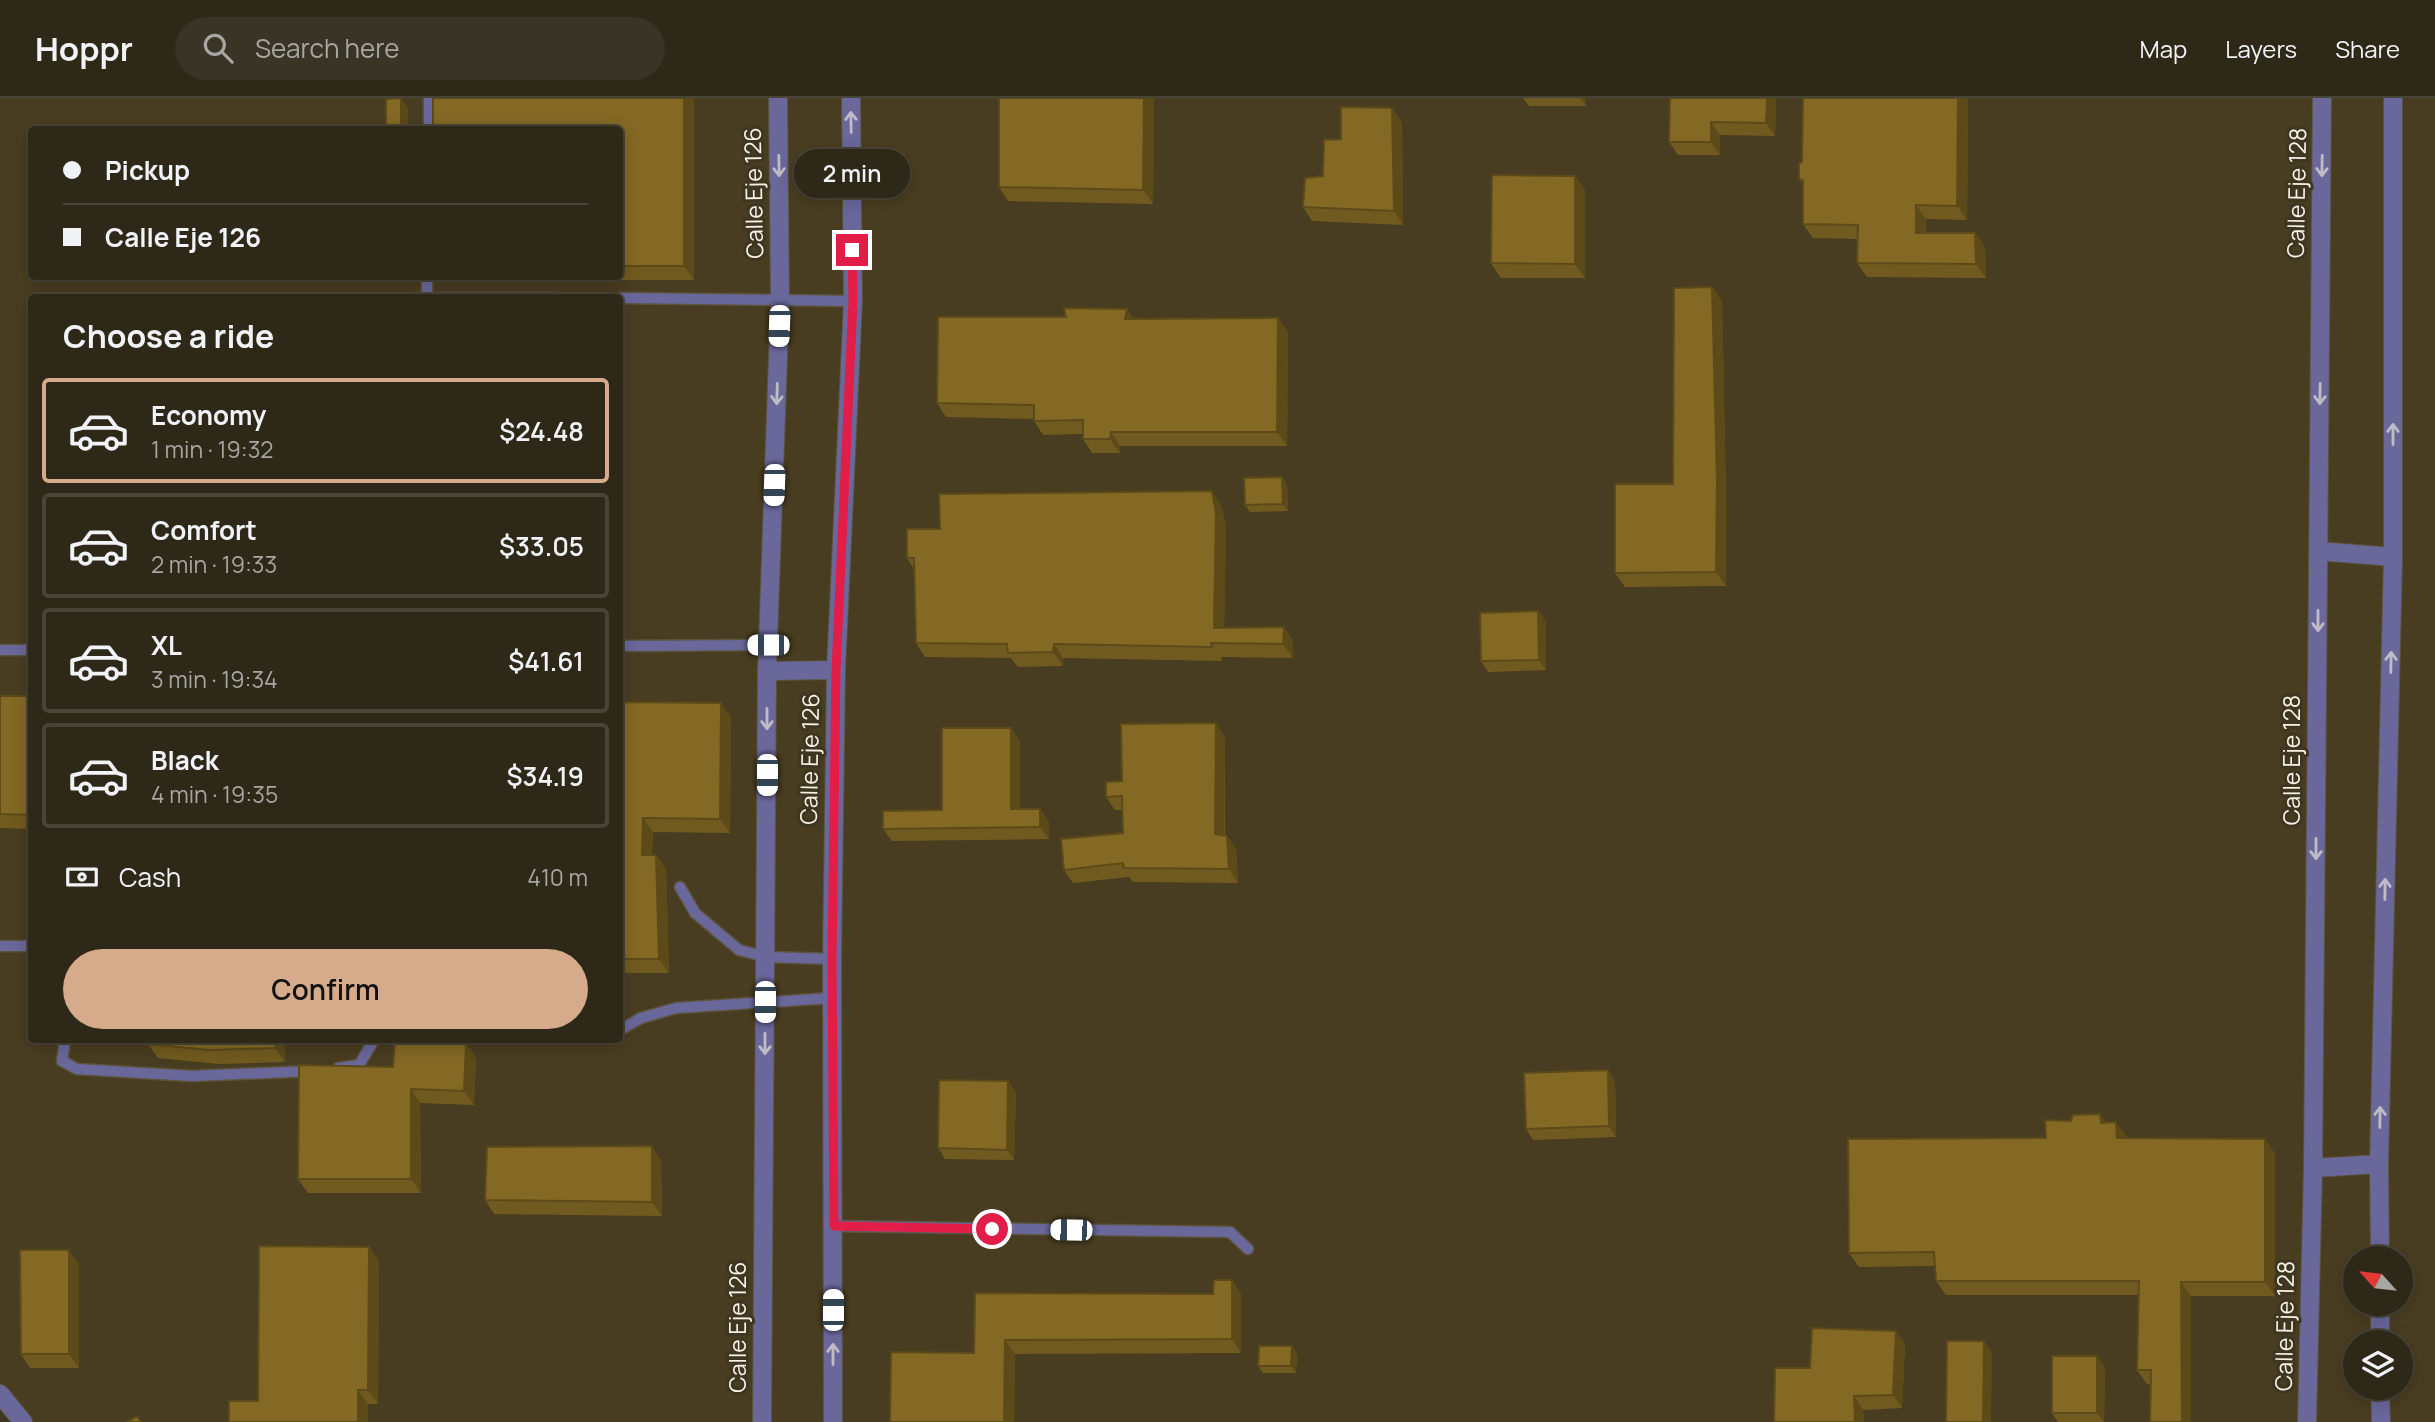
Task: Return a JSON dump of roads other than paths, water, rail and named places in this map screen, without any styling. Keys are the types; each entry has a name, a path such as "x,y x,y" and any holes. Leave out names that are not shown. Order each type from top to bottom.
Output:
{"street":[{"name":"Calle Eje 126","path":"762,1422 767,671 780,299 778,98"},
{"name":"Calle Eje 126","path":"833,1422 832,960 836,670 853,301 851,98"},
{"name":"Calle Eje 128","path":"2307,1422 2313,1168 2322,98"},
{"path":"2380,1246 2379,1164 2393,557 2393,98"},
{"path":"2318,551 2393,557"},
{"path":"767,671 836,670"},
{"path":"2313,1168 2379,1164"},
{"path":"0,1394 23,1422"},
{"path":"2380,1400 2381,1422"}],"lane":[{"path":"429,98 429,126"},
{"path":"623,298 853,301"},
{"path":"623,646 768,645"},
{"path":"0,650 28,650"},
{"path":"680,887 695,913 739,950 767,957 832,960"},
{"path":"0,946 28,947"},
{"path":"623,1028 641,1018 676,1008 832,998"},
{"path":"65,1043 62,1061 77,1069 191,1076 309,1072 359,1065 372,1043"},
{"path":"834,1226 1230,1232 1248,1249"}]}
